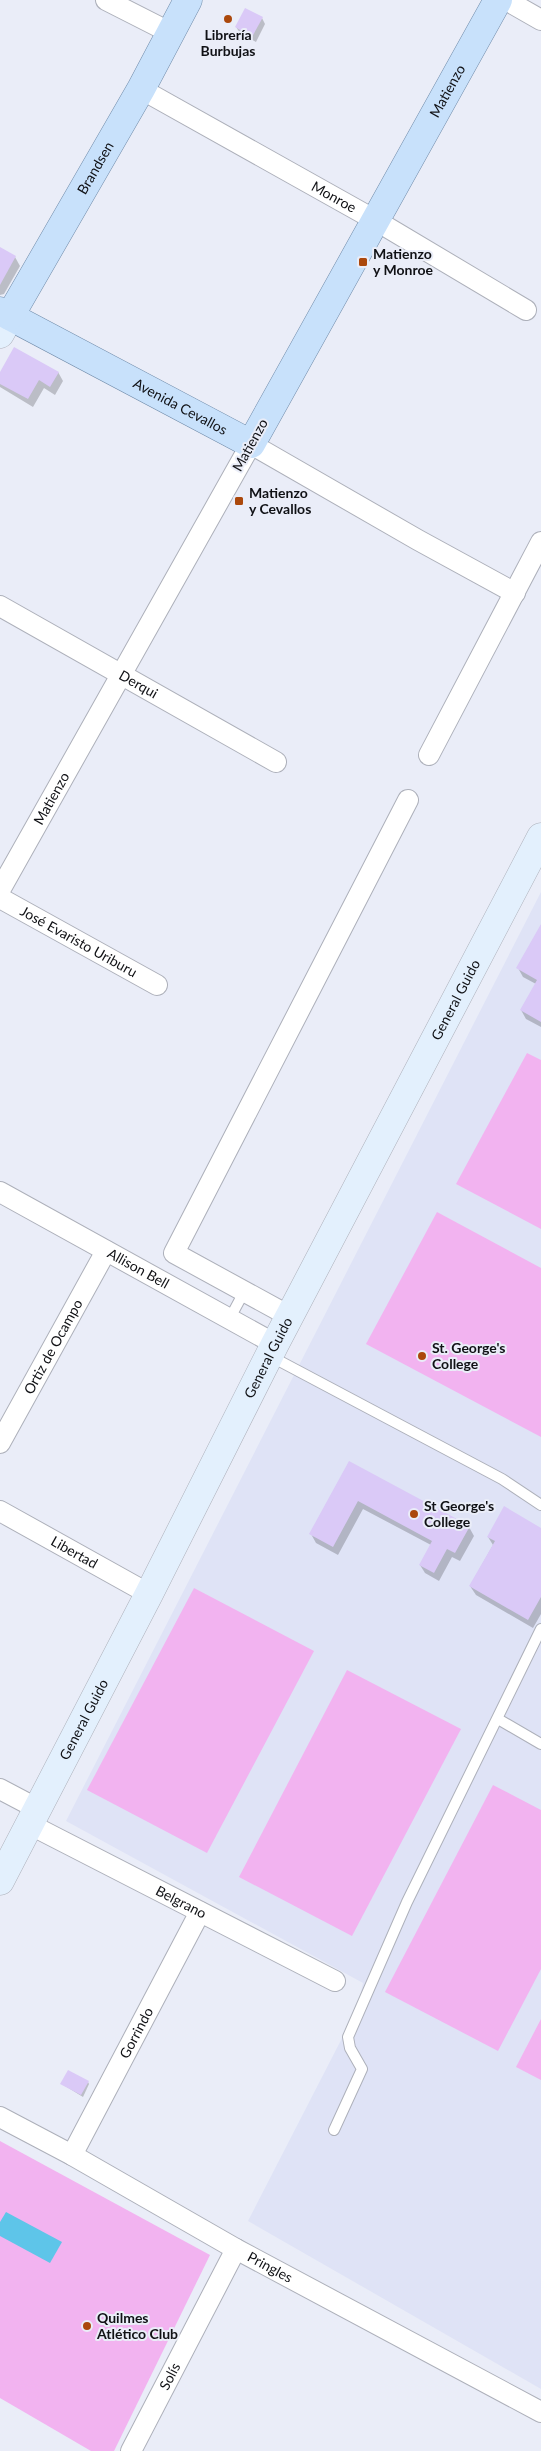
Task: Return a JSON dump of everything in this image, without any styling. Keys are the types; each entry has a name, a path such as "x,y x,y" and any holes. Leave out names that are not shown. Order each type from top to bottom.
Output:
{"main road":[{"name":"Brandsen","path":"3,320 141,89 188,0"},
{"name":"Matienzo","path":"251,444 498,0"},
{"name":"Avenida Cevallos","path":"3,320 251,444"},
{"name":"General Guido","path":"0,1881 32,1816 149,1594 272,1350 291,1317 541,837"}],"street":[{"path":"106,0 170,33"},
{"path":"506,0 541,20"},
{"name":"Monroe","path":"141,89 375,220 526,310"},
{"name":"Avenida Cevallos","path":"251,444 515,593"},
{"name":"Matienzo","path":"0,890 251,444"},
{"path":"430,755 541,542"},
{"name":"Derqui","path":"0,606 276,762"},
{"path":"291,1317 174,1254 408,800"},
{"name":"José Evaristo Uriburu","path":"0,898 157,985"},
{"name":"Allison Bell","path":"0,1192 230,1318 272,1350"},
{"name":"Ortiz de Ocampo","path":"0,1443 106,1251"},
{"name":"Libertad","path":"0,1511 149,1594"},
{"name":"Belgrano","path":"0,1789 32,1816 200,1912 335,1981"},
{"name":"Gorrindo","path":"72,2155 200,1912"},
{"name":"Pringles","path":"0,2117 72,2155 236,2249 541,2412"},
{"name":"Solís","path":"131,2451 236,2249"}],"lane":[{"path":"230,1318 244,1292"},
{"path":"272,1350 502,1478 541,1505"},
{"path":"334,2130 362,2069 350,2048 348,2037 407,1902 541,1629"},
{"path":"498,1719 541,1744"}],"shaded area":[{"name":"St. George's College","path":"541,892 541,2389 248,2221 357,2009 363,1983 66,1821"},
{"path":"527,1053 541,1060 541,1229 456,1184"},
{"path":"437,1212 541,1268 541,1437 366,1344"},
{"path":"194,1588 314,1651 207,1853 87,1790"},
{"path":"347,1670 461,1729 352,1936 239,1877"},
{"path":"493,1785 541,1810 541,1969 498,2051 385,1992"},
{"path":"541,2019 541,2080 516,2067"},
{"name":"Quilmes Atlético Club","path":"0,2141 210,2255 114,2451 91,2451 0,2398"}],"water":[{"path":"6,2212 62,2242 50,2263 0,2236 0,2222"}],"building":[{"path":"245,8 263,17 252,37 235,27"},
{"path":"0,247 16,256 0,285"},
{"path":"14,347 59,372 50,387 39,380 28,399 0,384 0,372"},
{"path":"541,924 541,1022 520,1010 537,980 516,968"},
{"name":"St George's College","path":"349,1461 470,1526 455,1553 447,1549 434,1573 419,1565 432,1541 358,1501 333,1547 309,1534"},
{"path":"504,1506 541,1528 541,1597 528,1620 469,1586 495,1541 487,1537"},
{"path":"68,2070 89,2081 81,2095 60,2084"}],"place":[{"name":"Librería Burbujas","path":"228,19"},
{"name":"Matienzo y Monroe","path":"363,262"},
{"name":"Matienzo y Cevallos","path":"239,501"},
{"name":"St. George's College","path":"422,1356"},
{"name":"St George's College","path":"414,1514"},
{"name":"Quilmes Atlético Club","path":"87,2326"}]}
